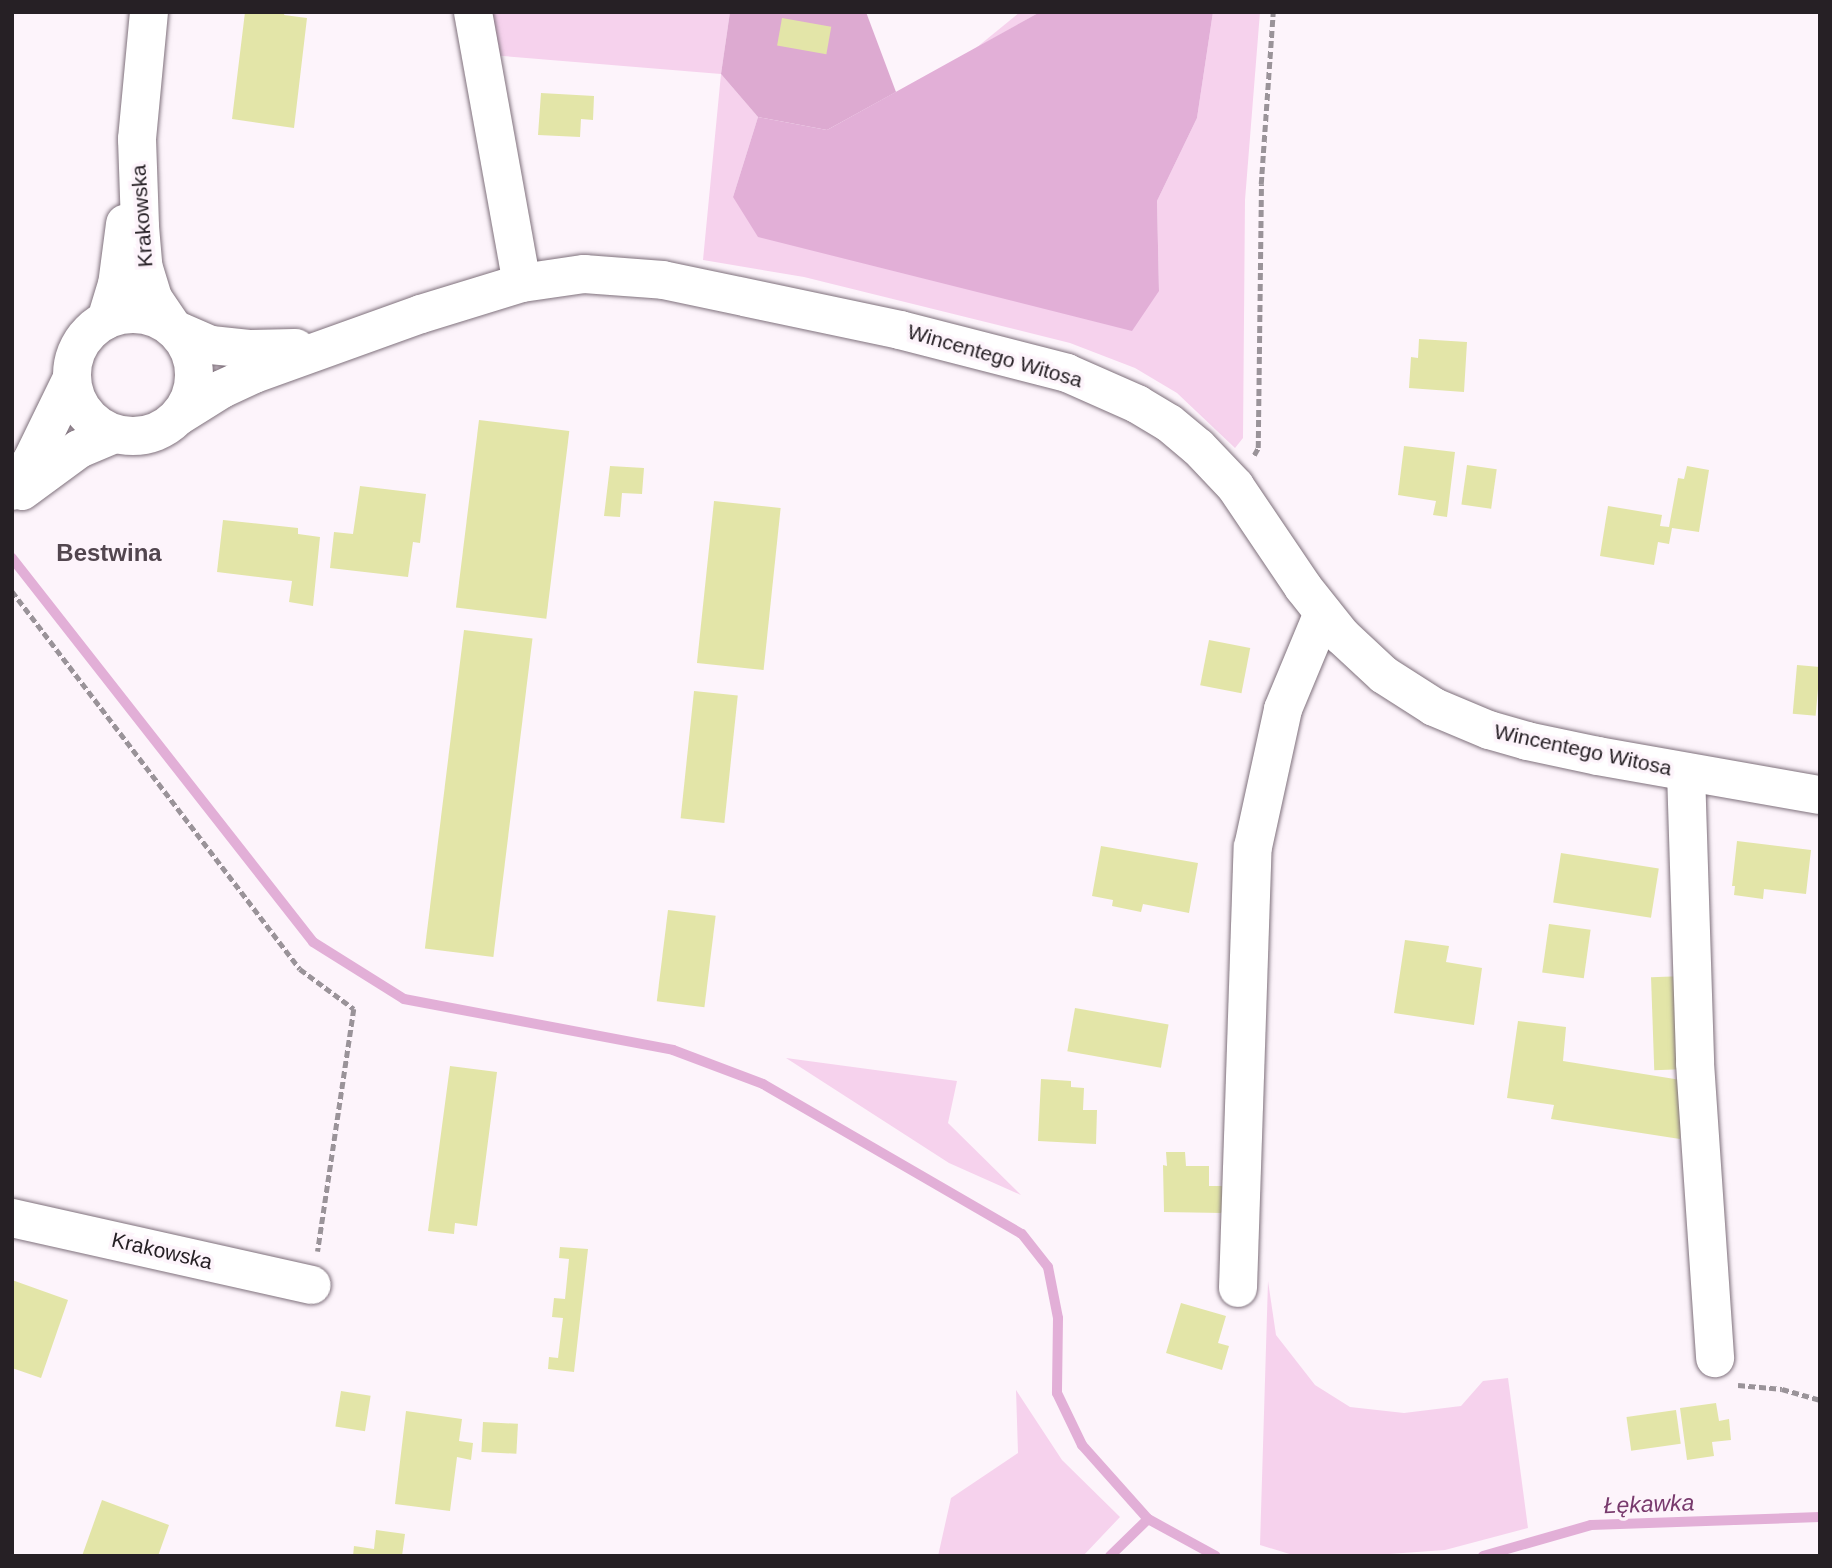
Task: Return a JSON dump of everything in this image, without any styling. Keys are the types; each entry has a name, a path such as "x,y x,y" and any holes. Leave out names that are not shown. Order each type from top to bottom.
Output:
{"street":[{"name":"Krakowska","path":"106,320 117,285 137,139 149,12"},
{"path":"473,12 522,284"},
{"name":"Krakowska","path":"137,139 144,265 153,298 174,329"},
{"name":"Wincentego Witosa","path":"179,416 243,379 333,345 522,284 584,274 643,277 900,330 1067,373 1137,404 1198,447 1235,486 1323,613 1384,675 1460,719 1527,741 1685,772 1820,794"},
{"path":"12,491 32,460 71,380 74,356 86,335 106,320 129,314 153,317 174,329 188,348 195,371 192,395 179,416 160,430 138,437 114,434 93,422 78,403 71,380"},
{"name":"Wincentego Witosa","path":"174,329 211,345 249,349 333,345"},
{"path":"12,498 79,449 114,434"},
{"path":"1238,1288 1253,847 1283,709 1323,613"},
{"path":"1685,772 1695,1063 1715,1358"},
{"name":"Krakowska","path":"12,1217 312,1285"}],"path":[{"path":"1235,486 1258,448 1261,184 1273,12"},
{"path":"12,590 300,969 354,1009 312,1285"},
{"path":"1715,1358 1731,1385 1782,1389 1820,1400"}],"shaded area":[{"path":"485,12 730,12 721,74 491,55"},
{"path":"730,12 866,12 896,92 827,130 758,117 721,74"},
{"path":"1020,12 1040,12 976,48"},
{"path":"1040,12 1213,12 1197,118 1157,201 1159,291 1132,331 758,237 733,197 758,117 827,130"},
{"path":"1213,12 1260,12 1245,200 1243,438 1235,448 1177,393 1135,368 1070,343 804,277 703,260 721,74 758,117 733,197 1159,291 1157,201 1197,118"},
{"path":"786,1058 957,1081 948,1123 1021,1195 949,1163"},
{"path":"1268,1281 1276,1335 1315,1385 1350,1407 1404,1413 1461,1406 1483,1381 1508,1378 1528,1528 1445,1550 1361,1556 1296,1556 1260,1545"},
{"path":"1016,1390 1062,1460 1120,1517 1083,1556 938,1556 951,1498 1018,1453"}],"building":[{"path":"245,12 285,12 284,15 307,18 294,128 232,119"},
{"path":"782,18 831,27 826,54 777,46"},
{"path":"541,93 594,96 593,120 581,119 580,137 538,135"},
{"path":"1419,339 1467,342 1464,392 1409,388 1411,357 1418,358"},
{"path":"479,420 569,431 546,619 456,608"},
{"path":"1404,446 1455,452 1447,517 1433,515 1436,501 1398,495"},
{"path":"1467,465 1497,469 1491,509 1461,505"},
{"path":"610,466 644,468 642,494 622,493 620,517 604,516"},
{"path":"1687,466 1709,470 1699,532 1672,528 1669,544 1658,542 1654,565 1600,556 1608,506 1662,515 1660,526 1669,527 1678,478 1684,479"},
{"path":"360,486 426,494 420,543 413,542 408,577 330,568 334,532 353,534"},
{"path":"714,501 781,508 764,670 697,663"},
{"path":"223,520 298,528 298,534 320,537 313,606 289,602 292,581 217,572"},
{"path":"464,630 532,638 493,957 425,949"},
{"path":"1209,640 1250,648 1241,693 1200,685"},
{"path":"1797,665 1820,667 1816,716 1793,714"},
{"path":"694,691 738,696 724,823 681,818"},
{"path":"1737,841 1811,850 1806,894 1764,889 1763,899 1734,895 1735,886 1732,886"},
{"path":"1101,846 1198,863 1189,913 1143,904 1141,912 1112,906 1113,900 1092,896"},
{"path":"1561,853 1659,868 1651,918 1553,902"},
{"path":"668,910 716,916 704,1007 657,1001"},
{"path":"1549,924 1591,930 1584,978 1542,973"},
{"path":"1405,940 1449,946 1446,962 1482,968 1474,1025 1394,1013"},
{"path":"1685,976 1688,1069 1654,1070 1651,977"},
{"path":"1075,1008 1169,1024 1161,1068 1067,1051"},
{"path":"1518,1021 1566,1027 1563,1061 1687,1081 1680,1139 1551,1119 1554,1105 1507,1098"},
{"path":"450,1066 497,1072 477,1226 455,1223 454,1234 428,1231"},
{"path":"1041,1079 1071,1081 1071,1087 1084,1088 1083,1110 1097,1110 1096,1144 1038,1141"},
{"path":"1166,1152 1185,1152 1186,1166 1209,1166 1209,1186 1222,1186 1222,1213 1164,1212 1163,1165 1167,1166"},
{"path":"560,1247 588,1249 574,1372 548,1369 549,1357 558,1358 563,1318 552,1317 554,1298 565,1299 569,1259 559,1258"},
{"path":"12,1280 68,1300 41,1378 12,1368"},
{"path":"1181,1303 1226,1316 1218,1343 1229,1346 1222,1370 1166,1353"},
{"path":"341,1391 371,1396 365,1431 335,1427"},
{"path":"1716,1403 1719,1421 1729,1419 1731,1440 1712,1442 1714,1456 1687,1460 1680,1408"},
{"path":"1676,1410 1681,1444 1631,1451 1626,1417"},
{"path":"406,1411 462,1419 459,1441 473,1443 471,1460 457,1457 450,1511 395,1504"},
{"path":"483,1422 518,1424 516,1454 481,1452"},
{"path":"102,1500 169,1525 158,1556 82,1556"},
{"path":"376,1530 405,1534 402,1556 353,1556 354,1546 374,1549"}],"waterway":[{"path":"12,558 313,942 404,999 673,1050 763,1084 1022,1234 1048,1267 1058,1318 1057,1393 1082,1445 1148,1519"},
{"name":"Łękawka","path":"1483,1556 1591,1525 1820,1517"},
{"name":"Łękawka","path":"1110,1556 1148,1519 1216,1556"}],"district":[{"name":"Bestwina","path":"109,553"}]}
